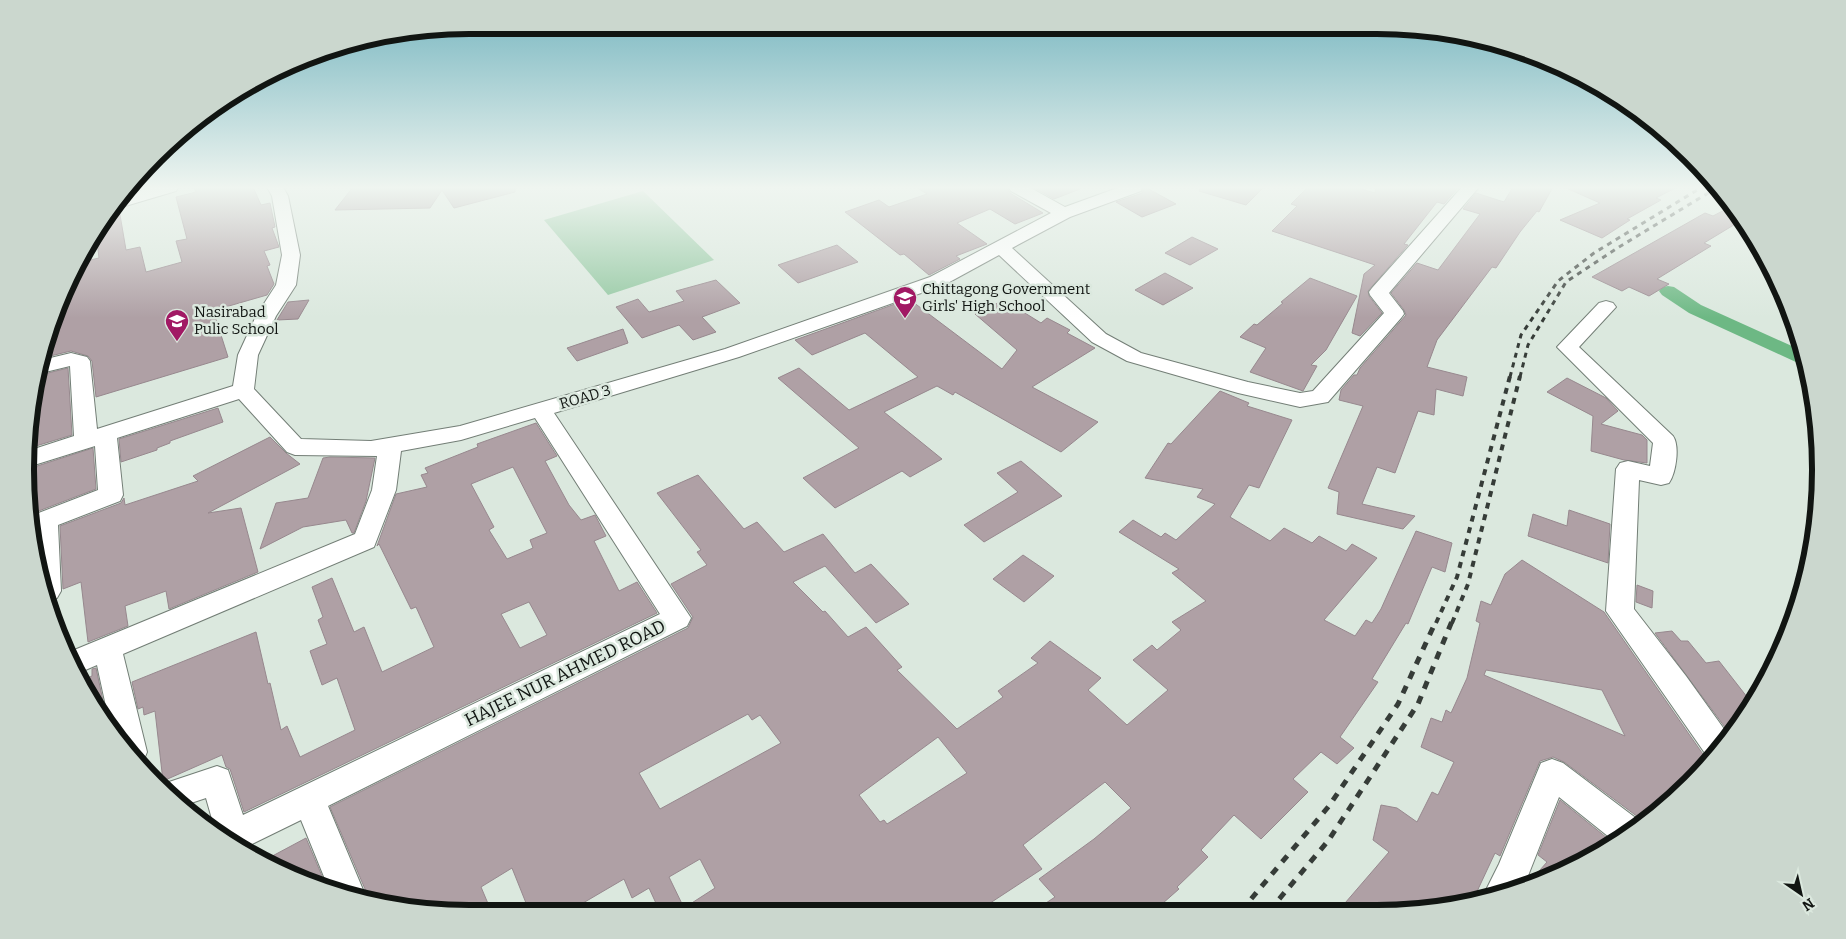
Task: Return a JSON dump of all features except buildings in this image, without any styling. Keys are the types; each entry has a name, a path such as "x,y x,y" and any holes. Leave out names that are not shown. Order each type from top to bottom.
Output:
{"street":[{"path":"34,457 243,390 248,354 266,316 286,285 291,255 286,231"},
{"name":"ROAD 3","path":"243,390 295,447 372,449 461,433 732,353 928,284 1031,231"},
{"path":"1001,247 1099,338 1134,357 1246,388 1300,400 1320,397 1394,314 1393,308 1380,297 1379,292 1433,231"},
{"path":"1606,307 1567,347 1665,441 1661,477 1628,469 1620,611 1676,685 1716,743"},
{"path":"47,366 69,360 76,359 80,361 95,437 110,495 45,520 47,576"},
{"name":"HAJEE NUR AHMED ROAD","path":"234,836 677,618 541,410"},
{"path":"78,661 365,540 384,490 390,446"},
{"path":"108,650 130,742"},
{"path":"1506,885 1512,875 1552,773 1623,829"},
{"path":"177,793 217,780 231,835"},
{"path":"308,798 345,886"}],"green space":[{"path":"553,231 684,231 714,260 608,295"}],"waterway":[{"path":"1668,291 1695,309 1796,355"}],"railway":[{"path":"1510,377 1521,335 1558,281 1594,253 1630,231"},
{"path":"1520,377 1528,345 1566,282 1646,231"},
{"path":"1436,623 1457,577 1510,376"},
{"path":"1452,623 1468,584 1520,376"},
{"path":"1246,905 1329,806 1398,704 1436,621"},
{"path":"1274,905 1328,841 1418,704 1452,621"}],"place":[{"name":"Chittagong Government Girls' High School","path":"905,319"},
{"name":"Nasirabad Pulic School","path":"177,342"}]}
